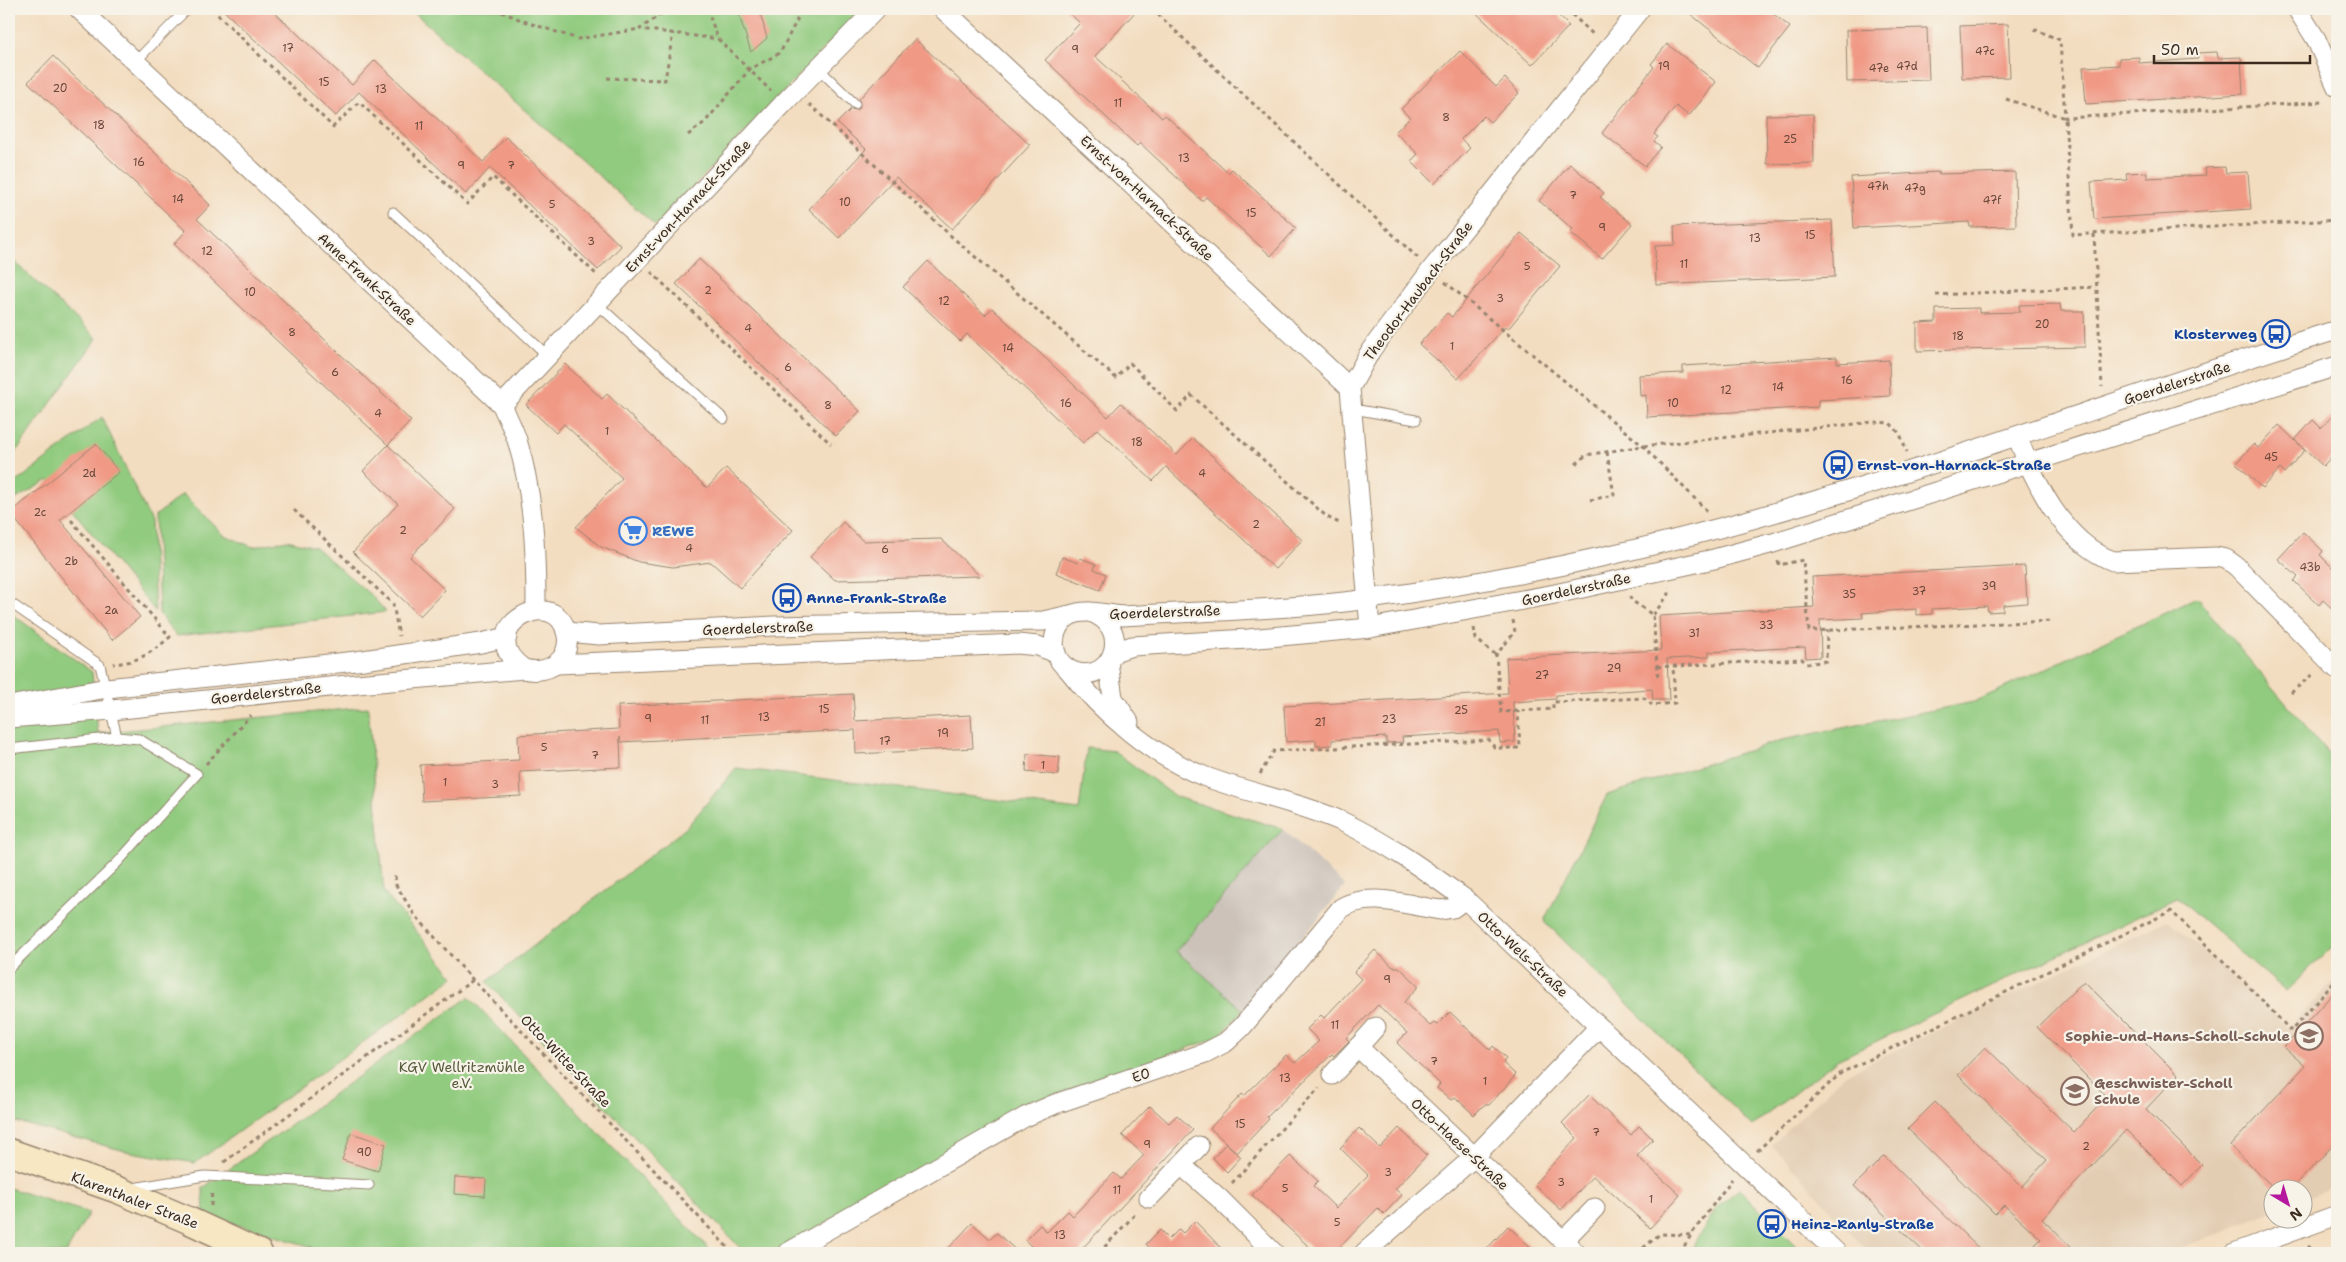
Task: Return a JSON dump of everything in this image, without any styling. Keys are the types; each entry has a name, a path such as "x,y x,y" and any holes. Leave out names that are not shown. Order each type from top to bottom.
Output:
{"main road":[{"name":"Klarenthaler Straße","path":"9,1152 118,1190 244,1250"}],"street":[{"name":"Anne-Frank-Straße","path":"79,9 502,405 517,439 530,501 536,578 536,610"},
{"name":"Ernst-von-Harnack-Straße","path":"502,405 790,97 876,9"},
{"name":"Ernst-von-Harnack-Straße","path":"943,9 1350,388"},
{"name":"Theodor-Haubach-Straße","path":"1350,388 1370,350 1431,270 1640,9"},
{"path":"2297,9 2316,39 2332,94"},
{"name":"Goerdelerstraße","path":"566,632 599,635 774,626 1043,621 1080,612 1124,616 1368,599 1475,582 1610,556 1723,528 1847,492 1914,468 2103,408 2337,330"},
{"name":"Goerdelerstraße","path":"9,718 112,710 524,669 541,671 557,664 1018,644 1038,646 1075,672 1093,672 1111,657 1132,646 1257,639 1370,628 1471,610 1664,570 1773,543 2337,366"},
{"path":"1350,388 1370,628"},
{"path":"2017,436 2027,463 2043,494 2064,523 2102,557 2120,561 2216,557 2226,559 2236,566 2333,664"},
{"path":"524,669 510,656 507,637 513,622 520,616 536,610 555,616 566,632 566,649 557,664"},
{"name":"Goerdelerstraße","path":"1090,612 1104,618 1113,630 1115,638 1111,657"},
{"path":"1061,661 1054,642 1056,631 1061,622 1070,615"},
{"name":"Goerdelerstraße","path":"9,706 107,688 356,661 482,643 507,637"},
{"name":"Otto-Wels-Straße","path":"1111,657 1113,698 1132,726 1150,745"},
{"name":"Otto-Wels-Straße","path":"1061,661 1110,715 1177,764 1199,774 1301,807 1349,825 1410,860 1465,900 1837,1253"},
{"name":"E0","path":"787,1253 1026,1117 1055,1104 1205,1053 1226,1042 1242,1027 1341,908 1353,901 1367,899 1441,910 1452,908 1465,900"},
{"path":"1332,1075 1376,1027"},
{"path":"1364,1253 1474,1158 1599,1027"},
{"name":"Otto-Haese-Straße","path":"1358,1047 1570,1247 1595,1208"},
{"path":"1149,1198 1199,1146"},
{"path":"1181,1165 1219,1198 1274,1253"},
{"path":"2234,1253 2337,1215"}],"lane":[{"path":"136,61 187,9"},
{"path":"818,68 855,104"},
{"path":"393,212 548,356"},
{"path":"596,303 724,419"},
{"path":"1353,409 1416,420"},
{"path":"9,602 100,665 107,688 117,737"},
{"path":"9,749 117,737 139,739 198,774 118,862 9,968"},
{"path":"118,1190 210,1176 368,1185"}],"path":[{"path":"212,9 333,126 359,102 467,204 493,177 611,288"},
{"path":"494,9 578,39 640,29 718,39"},
{"path":"640,29 668,9"},
{"path":"707,9 718,39 750,69 790,97 1116,378 1130,363 1177,411 1191,396 1327,516 1362,534"},
{"path":"688,136 704,122 750,69 780,53 798,18 792,9"},
{"path":"1566,9 1608,48"},
{"path":"2034,29 2060,40 2073,235 2337,220"},
{"path":"607,78 664,80 674,33"},
{"path":"2006,99 2065,118 2332,94"},
{"path":"2094,234 2103,408"},
{"path":"638,259 831,444"},
{"path":"1936,295 2096,287"},
{"path":"1576,464 1586,455 1643,446 1874,422 1890,423 1900,434 1914,468"},
{"path":"1590,500 1614,495 1607,452"},
{"path":"294,510 393,604 396,628 405,654"},
{"path":"71,520 170,637 148,655 127,663 100,665"},
{"path":"1773,543 1779,566 1803,560 1809,631 2053,621"},
{"path":"1658,678 1653,615 1669,594 1664,570"},
{"path":"1626,578 1631,600 1653,615"},
{"path":"1510,602 1515,632 1496,655 1501,712 1553,709 1553,702 1644,698 1652,705 1675,703 1673,666"},
{"path":"1471,610 1476,639 1496,655"},
{"path":"1657,667 1802,659 1806,664 1826,661 1826,630"},
{"path":"2291,693 2333,664"},
{"path":"198,774 271,693"},
{"path":"1253,792 1264,765 1274,751 1489,740 1495,748 1520,748 1518,711"},
{"name":"Otto-Witte-Straße","path":"395,876 396,885 414,914 473,980 733,1253"},
{"path":"1680,1253 1743,1164 1842,1073 2171,912 2245,982 2290,1031 2337,979"},
{"path":"210,1214 210,1176 473,980"},
{"path":"1219,1198 1332,1075"},
{"path":"1100,1253 1149,1198"},
{"path":"1638,1253 1660,1234 1691,1235"}],"shaded area":[{"path":"1283,829 1345,886 1243,1010 1175,951"},
{"name":"Geschwister-Scholl Schule","path":"2168,920 2288,1027 2337,978 2337,1186 2314,1195 2314,1180 2264,1180 2264,1215 2169,1253 1869,1253 1772,1145 1844,1075"}],"green space":[{"path":"410,9 862,9 656,226"},
{"path":"9,257 97,338 9,462"},
{"path":"102,417 151,522 155,611 48,480 9,503 9,496 15,483"},
{"path":"183,494 224,535 253,547 287,540 315,547 373,597 386,612 176,636 159,613 155,516"},
{"path":"2197,598 2337,764 2337,942 2286,991 2177,898 1837,1060 1752,1126 1544,921 1607,795 1782,740 1974,702"},
{"path":"9,612 92,672 98,733 368,707 384,892 454,977 195,1163 125,1151 9,1120"},
{"path":"1087,748 1114,751 1176,797 1283,829 1176,951 1243,1010 1219,1037 1034,1103 773,1253 745,1253 487,982 686,828 736,768 1079,810"},
{"name":"KGV Wellritzmühle e.V.","path":"469,997 713,1253 298,1253 312,1247 204,1215 203,1188"},
{"path":"9,1188 89,1213 66,1253 9,1253"},
{"path":"1739,1189 1803,1253 1689,1253 1717,1207"}],"building":[{"path":"222,9 271,9 352,85 375,60 483,162 506,137 621,246 598,270 490,168 466,194 359,92 336,116"},
{"path":"737,9 759,9 767,38 751,52"},
{"path":"1065,9 1138,9 1095,56 1162,118 1165,115 1228,173 1232,169 1296,228 1271,256 1206,197 1202,201 1140,143 1137,146 1045,60 1080,23"},
{"path":"1472,9 1552,9 1569,26 1532,65"},
{"path":"1684,9 1767,9 1790,27 1758,68"},
{"path":"2008,24 2010,77 1962,78 1960,26"},
{"path":"1927,28 1929,80 1847,82 1846,30"},
{"path":"915,39 1030,145 952,229 896,177 839,238 809,209 866,149 837,123 851,109 856,110 860,108 859,99"},
{"path":"1667,44 1716,82 1689,116 1676,106 1654,134 1658,137 1654,141 1661,147 1645,166 1602,133 1654,67 1651,64"},
{"path":"1460,51 1496,87 1505,78 1519,93 1490,122 1484,116 1461,139 1470,148 1434,184 1411,161 1418,154 1395,132 1410,118 1401,109"},
{"path":"2217,52 2218,58 2241,57 2243,94 2086,104 2083,67 2119,65 2119,58 2139,57 2139,63 2198,59 2197,53"},
{"path":"53,56 210,205 197,219 411,421 388,445 174,244 186,231 28,82"},
{"path":"1813,114 1814,163 1767,164 1766,115"},
{"path":"1570,164 1604,193 1600,197 1632,224 1602,259 1570,232 1573,229 1539,201"},
{"path":"2225,167 2226,173 2248,172 2251,209 2094,219 2091,182 2127,180 2126,173 2147,172 2147,178 2206,175 2205,168"},
{"path":"1938,172 1938,174 2015,172 2016,226 1970,227 1969,222 1854,228 1851,177"},
{"path":"1832,220 1835,277 1656,285 1655,246 1675,245 1674,226"},
{"path":"1521,233 1560,266 1508,329 1505,327 1458,379 1419,344 1447,313 1452,317"},
{"path":"699,259 860,411 836,436 676,284"},
{"path":"928,261 985,315 992,308 1108,417 1121,403 1177,455 1193,438 1302,540 1275,569 1166,467 1153,481 1097,429 1083,443 967,334 960,341 903,287"},
{"path":"2060,304 2061,311 2084,311 2085,347 1917,351 1917,323 1936,322 1936,309 1979,308 1979,313 2020,312 2019,305"},
{"path":"1837,357 1837,363 1889,360 1890,396 1818,400 1818,407 1647,417 1646,395 1640,396 1639,375 1683,373 1683,366"},
{"path":"565,364 602,399 607,394 707,488 726,468 793,530 740,588 711,562 673,567 639,562 601,547 576,527 622,478 564,424 556,433 526,405"},
{"path":"2337,411 2337,451 2323,466 2295,440 2313,420 2321,428"},
{"path":"2279,425 2305,450 2284,473 2280,469 2262,488 2236,463 2254,444 2258,448"},
{"path":"96,444 119,472 60,520 140,617 112,640 10,513"},
{"path":"388,445 455,509 410,557 445,590 420,616 353,552 398,504 363,471"},
{"path":"843,522 863,541 941,539 980,576 835,580 810,557"},
{"path":"2303,532 2323,551 2320,555 2337,572 2337,613 2323,600 2319,605 2294,581 2298,577 2278,559"},
{"path":"1062,557 1078,563 1080,558 1096,564 1094,569 1106,574 1100,590 1056,573"},
{"path":"2025,566 2027,603 2003,605 2003,611 1988,612 1987,606 1932,609 1932,614 1916,615 1916,609 1862,613 1863,618 1820,620 1821,657 1806,658 1805,647 1709,652 1709,657 1667,659 1669,700 1653,700 1652,689 1556,695 1556,699 1513,702 1515,742 1500,743 1499,731 1402,737 1403,742 1386,743 1386,737 1332,740 1332,745 1316,746 1316,740 1286,742 1284,706 1508,693 1506,658 1661,650 1659,616 1814,607 1812,577"},
{"path":"853,694 855,721 971,715 973,748 856,754 855,730 620,742 621,767 520,772 521,796 422,801 420,765 519,760 518,735 619,729 618,706"},
{"path":"1027,754 1060,757 1058,775 1026,772"},
{"path":"1375,950 1393,967 1399,967 1419,986 1404,1002 1430,1026 1434,1023 1437,1025 1450,1012 1490,1050 1493,1046 1506,1058 1503,1063 1516,1075 1489,1105 1484,1105 1474,1115 1455,1097 1451,1100 1437,1088 1440,1084 1397,1043 1407,1033 1378,1005 1346,1038 1349,1041 1334,1056 1332,1054 1267,1117 1269,1119 1237,1153 1210,1128 1242,1094 1244,1096 1286,1055 1295,1063 1319,1041 1307,1029 1321,1015 1324,1018 1361,979 1354,972"},
{"path":"2084,981 2178,1075 2146,1109 2202,1165 2182,1186 2126,1130 2042,1219 2077,1253 2027,1253 2041,1239 2004,1205 1995,1214 1908,1129 1935,1102 2022,1187 2047,1160 1958,1075 1985,1047 2074,1132 2107,1097 2037,1027"},
{"path":"2337,989 2337,1141 2300,1180 2266,1180 2230,1146 2305,1066 2284,1047"},
{"path":"1589,1095 1631,1135 1639,1126 1653,1139 1637,1156 1680,1195 1650,1228 1593,1176 1561,1210 1534,1184 1577,1138 1562,1123"},
{"path":"1150,1106 1169,1123 1177,1115 1193,1130 1078,1253 1038,1253 1025,1240 1040,1225 1047,1232 1068,1211 1073,1216 1114,1173 1121,1179 1144,1155 1122,1135"},
{"path":"1359,1128 1380,1148 1399,1128 1427,1155 1395,1189 1402,1195 1384,1214 1378,1208 1334,1253 1316,1253 1252,1195 1290,1156 1318,1181 1313,1186 1336,1208 1368,1175 1340,1148"},
{"path":"351,1133 386,1144 378,1171 342,1160"},
{"path":"1226,1143 1241,1157 1227,1172 1213,1158"},
{"path":"1884,1156 1984,1253 1925,1253 1854,1186"},
{"path":"455,1177 486,1179 485,1196 454,1194"},
{"path":"1195,1221 1226,1253 1154,1253 1146,1244 1160,1230 1169,1239 1179,1229 1183,1233"},
{"path":"972,1223 990,1239 997,1233 1019,1253 944,1253"},
{"path":"1508,1226 1537,1253 1483,1253"}],"place":[{"name":"Klosterweg","path":"2276,334"},
{"name":"Ernst-von-Harnack-Straße","path":"1838,465"},
{"name":"REWE","path":"633,531"},
{"name":"Anne-Frank-Straße","path":"787,598"},
{"name":"Sophie-und-Hans-Scholl-Schule","path":"2309,1036"},
{"name":"Geschwister-Scholl Schule","path":"2075,1091"},
{"name":"Heinz-Ranly-Straße","path":"1772,1224"}]}
